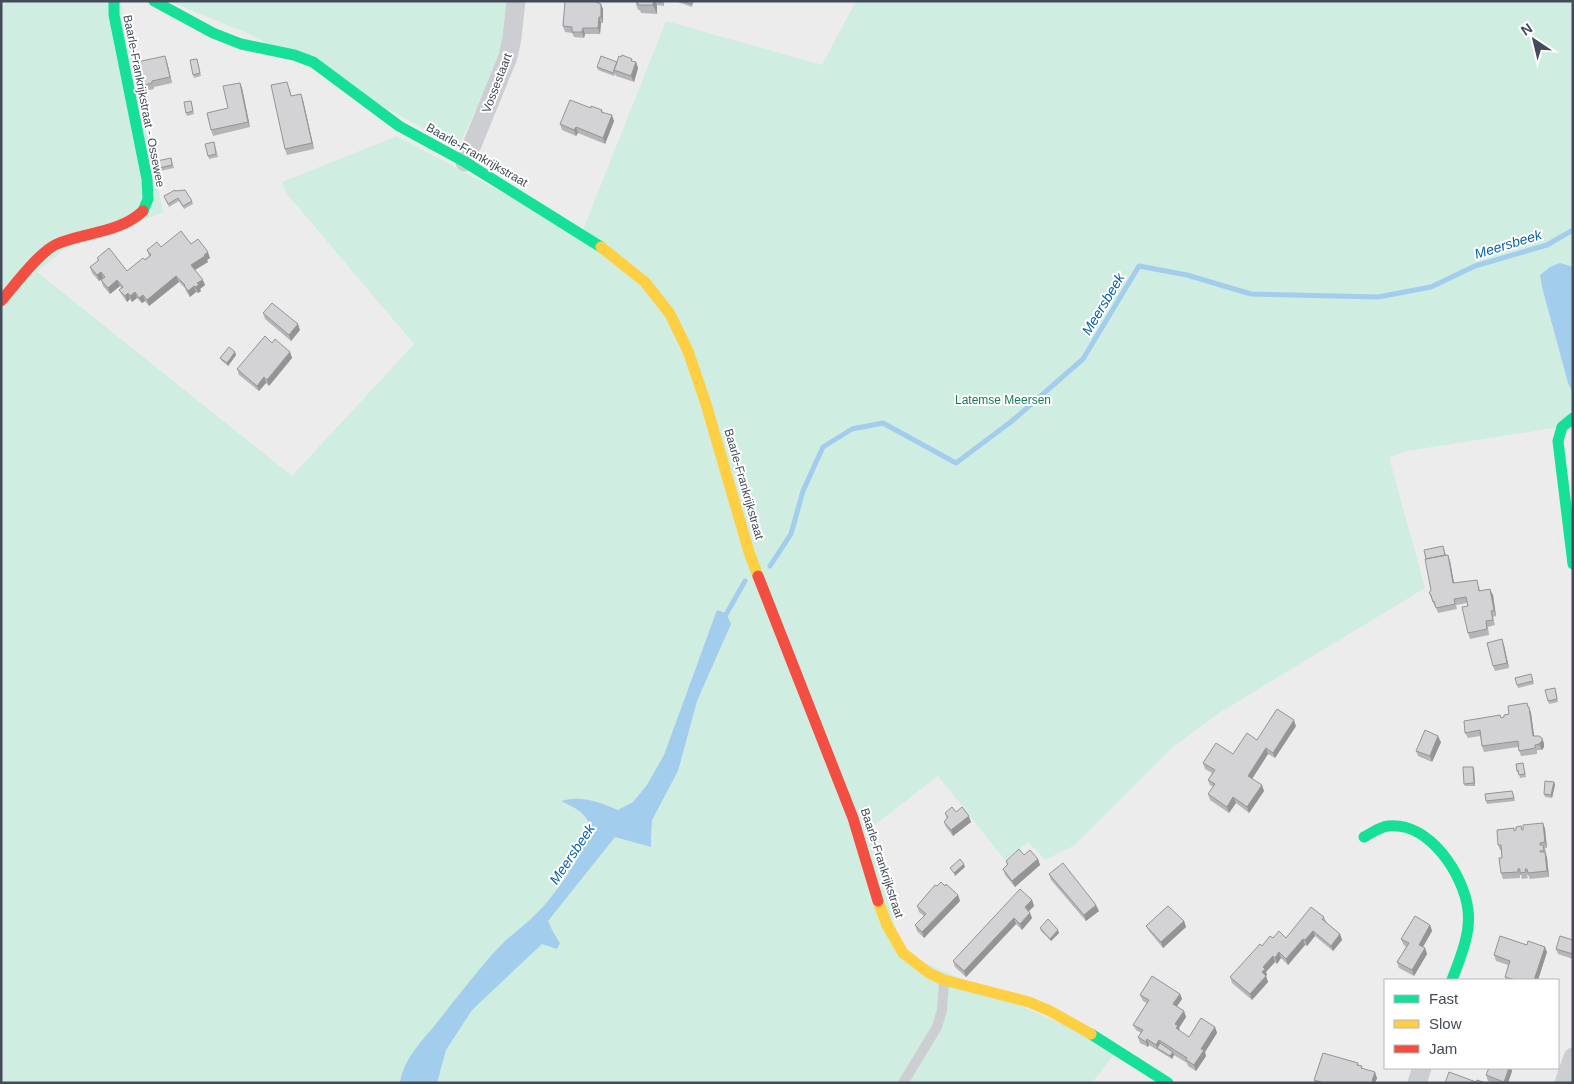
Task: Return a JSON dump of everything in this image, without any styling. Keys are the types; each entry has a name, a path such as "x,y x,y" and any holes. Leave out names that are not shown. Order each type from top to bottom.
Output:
{"street":[{"name":"Baarle-Frankrijkstraat - Ossewee","path":"1,301 46,251 56,244 130,221 145,210 148,203 147,180 114,15 114,1"},
{"name":"Baarle-Frankrijkstraat","path":"154,1 212,33 241,44 294,55 313,62 399,126 466,162 608,252 645,282 670,314 680,332 696,371 750,552 853,818 887,925 903,953 929,973 944,980 1022,1000 1050,1011 1107,1043 1168,1083"},
{"name":"Vossestaart","path":"466,162 508,57 516,1"},
{"path":"1573,418 1562,425 1558,433 1573,564"},
{"path":"1364,837 1378,829 1392,826 1410,829 1425,837 1448,860 1458,874 1465,895 1468,925 1465,942 1452,979"},
{"path":"1564,1083 1573,1057"},
{"path":"1417,1083 1422,1069"}],"lane":[{"path":"903,1083 937,1027 942,1010 944,980"}],"green space":[{"name":"Latemse Meersen","path":"1,1 121,1 163,212 62,251 37,272 292,476 414,344 287,194 282,182 397,136 581,235 666,21 822,65 856,1 1573,1 1573,425 1407,451 1389,457 1425,588 1219,713 1173,747 1075,845 1045,860 1028,842 1005,860 938,776 868,830 903,953 1118,1049 1092,1083 1,1083"},
{"path":"169,1 507,1 501,56 458,147 247,33"}],"water":[{"path":"1560,263 1573,267 1573,393 1568,383 1540,275 1550,267"},
{"path":"717,610 726,613 731,624 697,701 678,771 652,820 651,847 615,837 548,921 560,943 557,949 542,944 472,1010 446,1050 437,1083 400,1083 409,1059 419,1045 498,948 544,906 584,847 590,829 587,819 580,811 561,801 583,799 618,810 633,802 647,785 664,755"}],"building":[{"path":"565,1 596,1 601,4 601,17 599,17 598,28 583,28 582,32 572,32 572,27 563,26"},
{"path":"635,1 653,1 653,5 638,5 638,2"},
{"path":"622,55 636,62 631,76 614,70 619,56 621,57"},
{"path":"165,56 170,77 152,81 152,83 142,86 137,62"},
{"path":"601,56 617,62 613,73 597,67"},
{"path":"197,59 200,73 193,75 190,60"},
{"path":"287,82 291,96 301,94 312,143 285,149 271,85"},
{"path":"240,83 248,122 211,130 207,113 228,108 223,86"},
{"path":"570,100 612,115 603,138 576,127 574,130 560,124"},
{"path":"191,101 193,111 186,113 184,102"},
{"path":"214,142 216,154 208,156 205,144"},
{"path":"171,158 172,165 159,168 157,161"},
{"path":"175,190 185,190 192,201 183,206 178,198 168,204 164,196"},
{"path":"181,231 191,244 198,239 208,252 191,265 203,280 197,283 199,285 194,286 188,291 176,276 147,300 143,295 139,298 135,292 130,296 128,293 125,296 119,290 123,287 117,280 108,288 101,280 105,277 101,272 97,275 90,267 109,248 127,271 143,258 145,260 151,255 147,250 157,242 161,247"},
{"path":"272,303 298,324 289,335 263,313"},
{"path":"265,336 272,343 275,339 290,352 267,380 264,377 257,386 237,369"},
{"path":"229,347 235,352 227,363 220,358"},
{"path":"1443,546 1445,555 1426,559 1424,550"},
{"path":"1448,555 1453,583 1477,580 1479,591 1490,589 1494,610 1491,611 1493,620 1486,621 1487,629 1468,633 1462,607 1468,606 1466,597 1454,599 1455,604 1436,608 1429,593 1431,590 1425,559"},
{"path":"1502,639 1507,663 1493,666 1487,643"},
{"path":"1531,674 1533,681 1517,685 1515,678"},
{"path":"1555,688 1557,699 1548,701 1545,690"},
{"path":"1527,703 1533,736 1542,738 1539,744 1535,745 1535,748 1519,751 1518,741 1482,746 1480,730 1465,733 1464,721 1500,715 1501,718 1509,714 1508,706"},
{"path":"1277,709 1294,720 1273,753 1266,748 1248,776 1262,785 1247,807 1233,797 1227,807 1208,794 1215,784 1208,780 1215,770 1203,763 1216,743 1233,754 1247,733 1257,740"},
{"path":"1425,730 1438,736 1430,756 1416,751"},
{"path":"1523,763 1525,774 1519,775 1516,764"},
{"path":"1463,767 1473,767 1474,783 1464,784"},
{"path":"1545,781 1554,782 1551,795 1544,794"},
{"path":"1512,791 1514,798 1486,801 1485,794"},
{"path":"952,807 956,812 962,807 969,816 951,830 944,822 948,817 945,813"},
{"path":"1543,823 1545,842 1540,843 1540,845 1543,845 1544,850 1540,852 1545,852 1547,871 1528,873 1527,869 1525,869 1526,872 1520,873 1520,869 1518,869 1518,872 1501,873 1499,858 1502,858 1501,845 1498,845 1497,830 1514,828 1514,831 1516,827 1521,826 1523,830 1523,825"},
{"path":"1019,849 1024,855 1030,850 1038,859 1012,881 1003,869 1008,864 1006,861"},
{"path":"960,859 964,864 954,873 950,868"},
{"path":"1063,863 1096,905 1084,915 1049,874"},
{"path":"941,882 958,895 922,932 915,925 926,914 917,906 935,885 937,886"},
{"path":"1020,889 1032,900 1025,907 1030,913 1020,924 1014,918 964,971 953,961"},
{"path":"1168,906 1184,921 1161,942 1146,926"},
{"path":"1311,907 1324,917 1322,919 1340,934 1331,946 1313,931 1305,940 1303,939 1286,959 1279,952 1275,958 1273,956 1263,967 1265,969 1262,972 1266,976 1250,994 1230,977 1260,944 1262,946 1270,936 1273,938 1279,931 1286,938"},
{"path":"1415,916 1430,925 1419,945 1425,948 1412,970 1397,962 1409,943 1401,939"},
{"path":"1048,919 1058,930 1050,939 1040,928"},
{"path":"1500,936 1527,945 1528,941 1545,947 1534,979 1505,977 1510,961 1494,955"},
{"path":"1560,936 1573,940 1573,954 1556,949"},
{"path":"1152,976 1180,994 1173,1004 1184,1011 1175,1024 1178,1026 1176,1028 1189,1037 1201,1018 1215,1027 1201,1049 1204,1050 1194,1065 1186,1060 1187,1058 1159,1040 1156,1045 1147,1039 1146,1042 1138,1037 1143,1030 1133,1025 1149,1000 1140,995"},
{"path":"1160,1043 1173,1052 1170,1056 1157,1048"},
{"path":"1323,1053 1358,1063 1357,1065 1362,1066 1361,1068 1375,1072 1372,1081 1375,1083 1324,1083 1314,1080"},
{"path":"1489,1069 1509,1069 1504,1082 1486,1075"},
{"path":"1449,1072 1476,1082 1477,1080 1486,1083 1445,1083"}],"waterway":[{"name":"Meersbeek","path":"770,566 791,534 803,491 823,447 852,429 883,423 956,463 1012,421 1083,359 1139,266 1187,275 1251,294 1378,297 1431,287 1475,266 1547,245 1573,230"},
{"name":"Meersbeek","path":"724,618 745,581"}],"traffic: fast":[{"path":"114,1 114,15 147,179 148,199 143,211"},
{"path":"154,1 213,33 241,44 294,55 313,62 399,126 465,162 601,247"},
{"path":"1573,418 1562,427 1558,441 1573,564"},
{"path":"1364,837 1388,826 1403,827 1417,832 1430,841 1452,867 1460,881 1465,896 1469,919 1464,946 1452,979"},
{"path":"1091,1034 1168,1083"}],"traffic: slow":[{"path":"601,247 645,282 670,314 688,351 758,576"},
{"path":"878,901 887,925 903,953 929,973 944,980 1029,1002 1050,1011 1091,1034"}],"traffic: jam":[{"path":"1,301 27,270 50,248 68,240 124,224 143,211"},
{"path":"758,576 853,818 878,901"}]}
